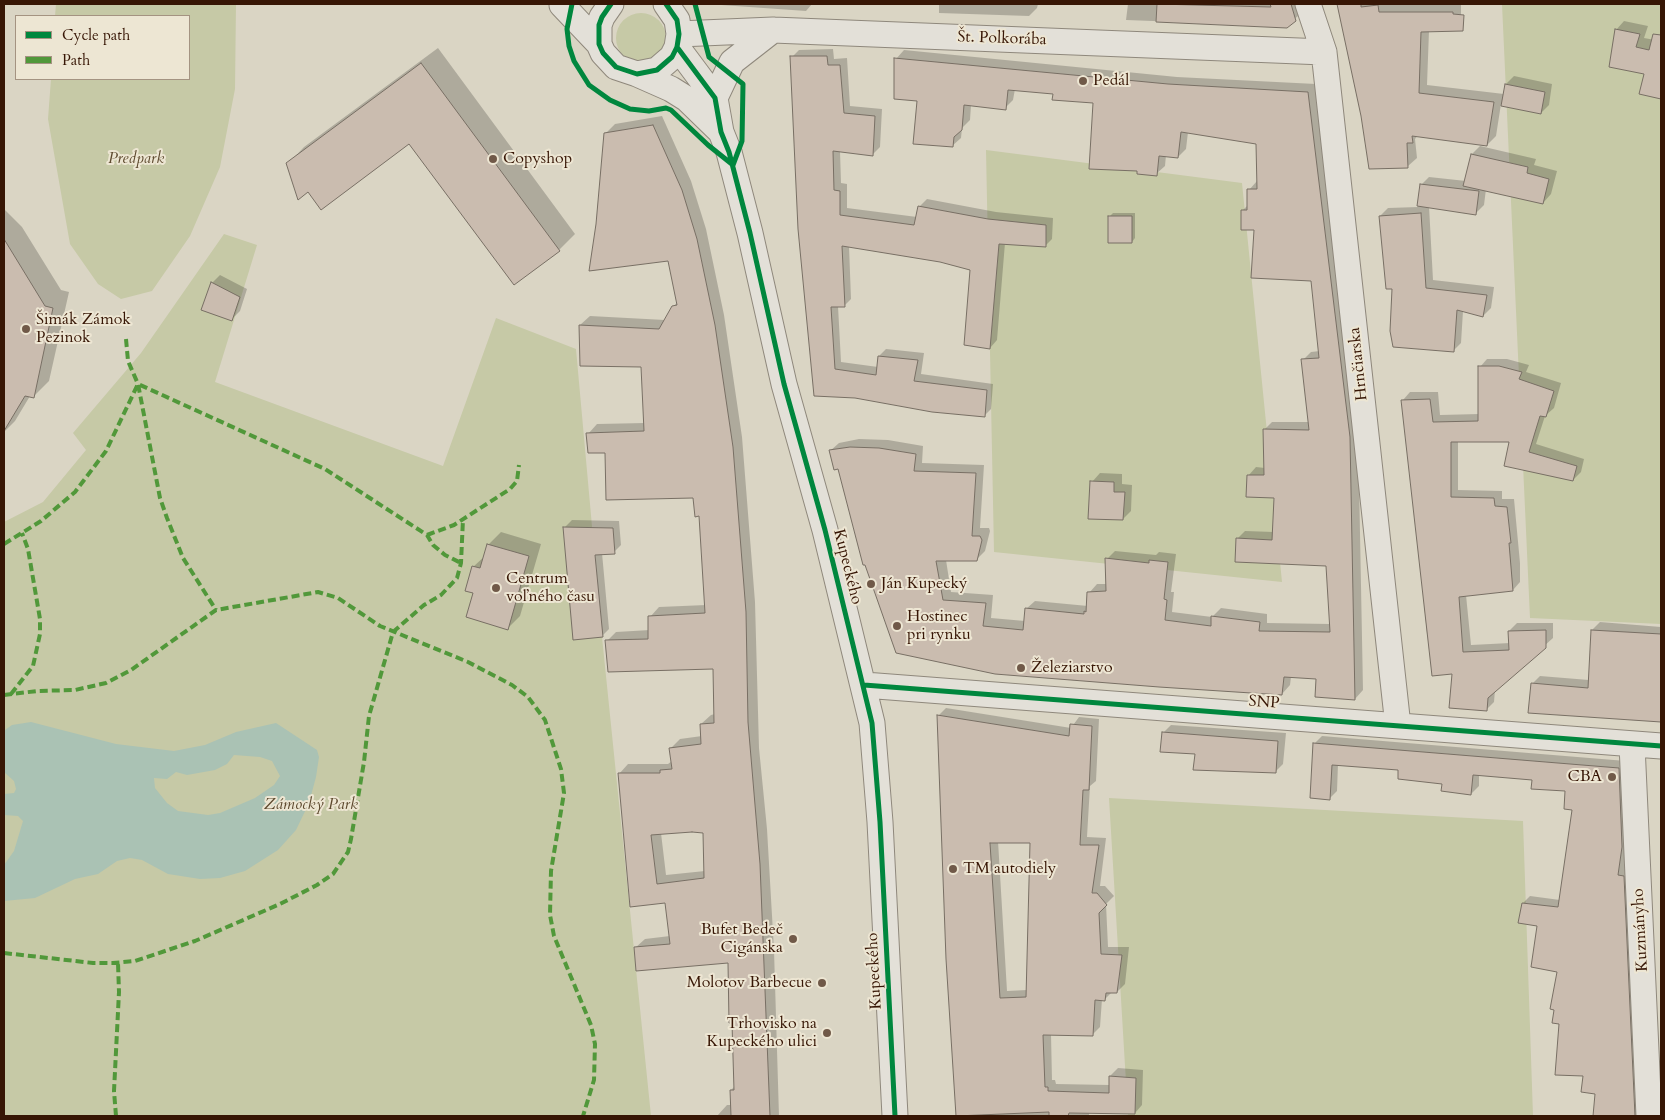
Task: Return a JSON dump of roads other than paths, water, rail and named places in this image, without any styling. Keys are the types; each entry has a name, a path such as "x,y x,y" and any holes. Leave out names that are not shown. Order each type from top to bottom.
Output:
{"street":[{"name":"Kupeckého","path":"563,4 599,44 603,53 616,67 671,89 687,99 721,132"},
{"path":"599,44 599,26 602,17 611,4"},
{"name":"Hrnčiarska","path":"1308,4 1324,52 1398,726"},
{"name":"Kupeckého","path":"669,5 677,20 678,40 715,98 721,132 740,188 784,384 864,685 872,723 877,765 895,1116"},
{"path":"715,98 732,62 773,30"},
{"name":"Št. Polkorába","path":"678,40 773,30 1324,52"},
{"path":"637,74 648,73 661,67 672,56 678,40"},
{"name":"SNP","path":"864,685 1661,746"},
{"name":"Kuzmányho","path":"1632,745 1649,1116"}],"place":[{"name":"Pedál","path":"1083,81"},
{"name":"Copyshop","path":"493,159"},
{"name":"Šimák Zámok Pezinok","path":"26,329"},
{"name":"Ján Kupecký","path":"871,584"},
{"name":"Centrum voľného času","path":"496,588"},
{"name":"Hostinec pri rynku","path":"897,626"},
{"name":"Železiarstvo","path":"1021,668"},
{"name":"CBA","path":"1612,777"},
{"name":"TM autodiely","path":"953,869"},
{"name":"Bufet Bedeč Cigánska","path":"793,939"},
{"name":"Molotov Barbecue","path":"822,983"},
{"name":"Trhovisko na Kupeckého ulici","path":"827,1033"}],"park label":[{"name":"Predpark","path":"136,159"},
{"name":"Zámocký Park","path":"311,805"}]}
